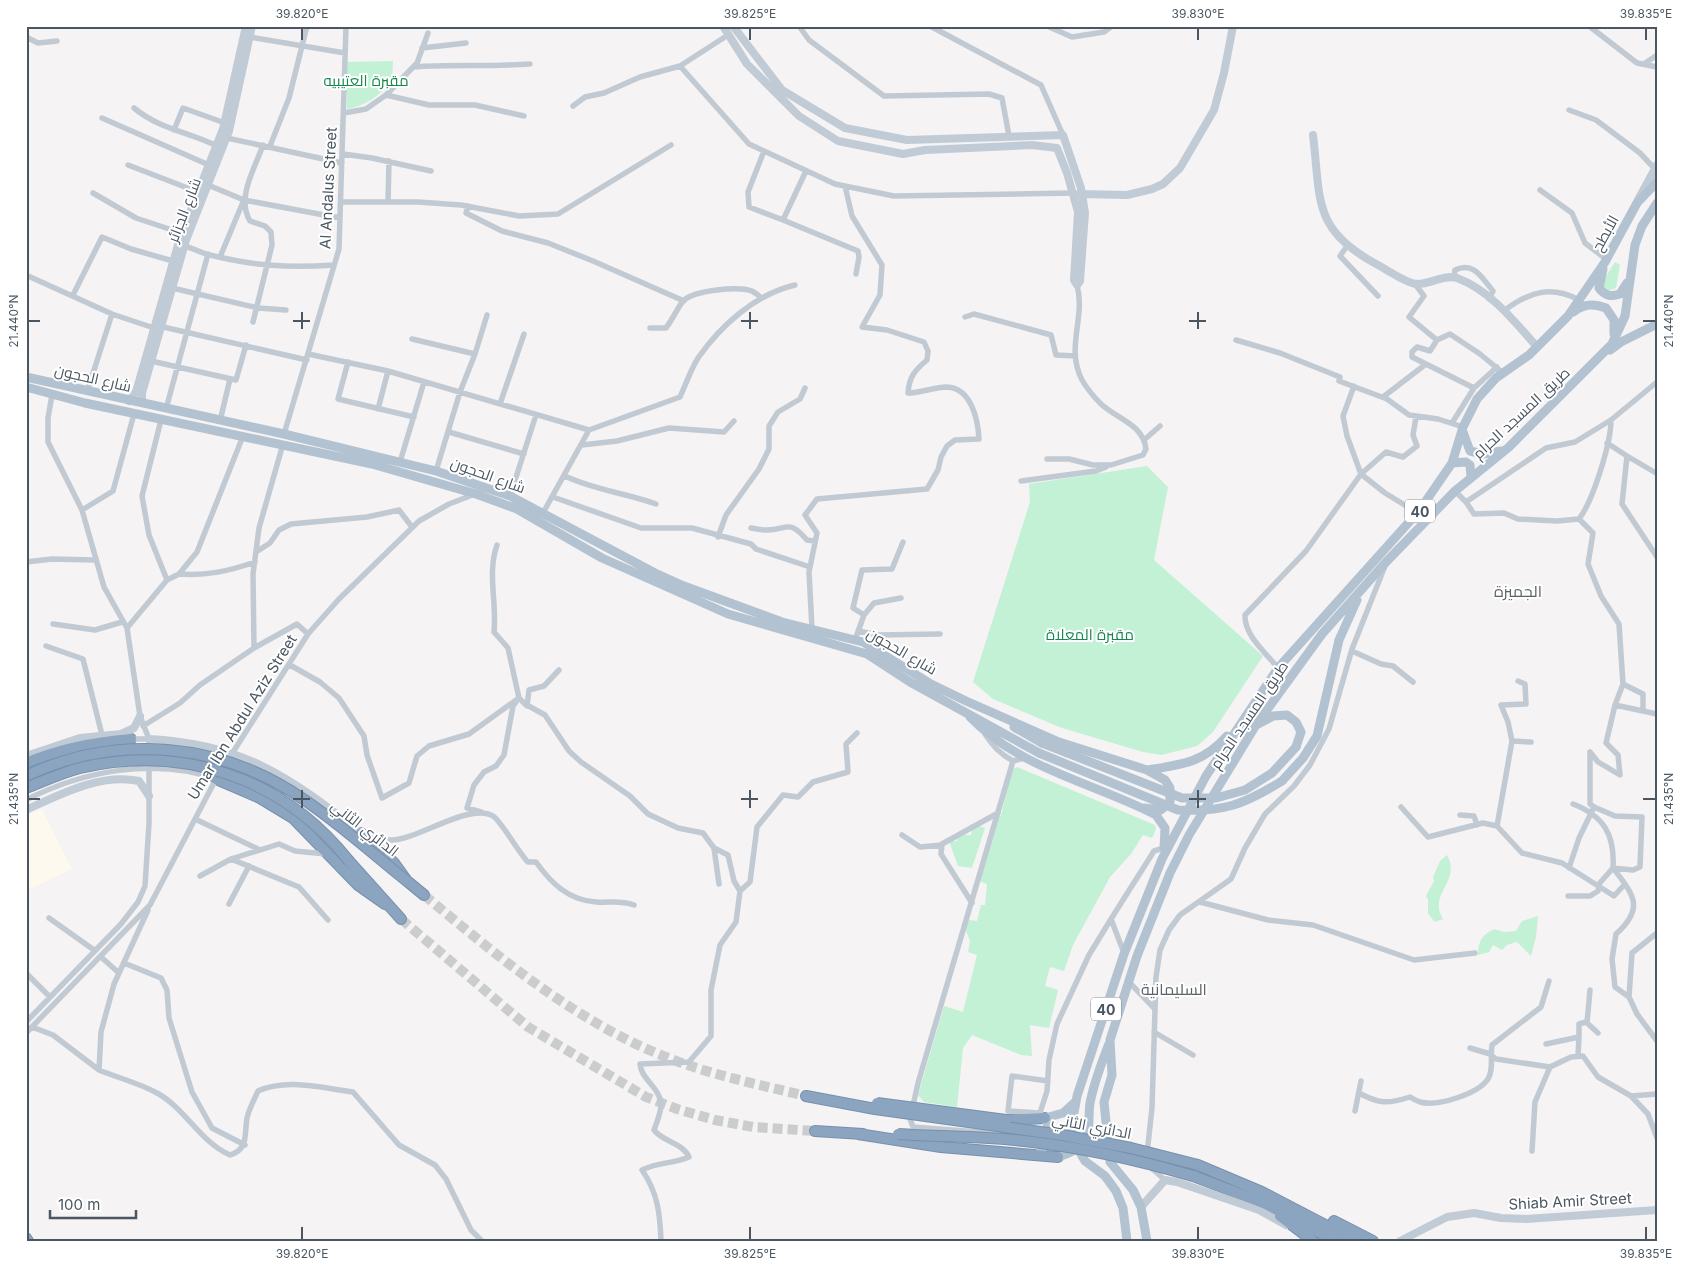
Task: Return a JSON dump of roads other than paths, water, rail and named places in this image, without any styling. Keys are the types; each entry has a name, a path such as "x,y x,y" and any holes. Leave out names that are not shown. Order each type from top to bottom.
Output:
{"highway":[{"path":"26,763 63,749 93,742 131,739"},
{"name":"الدائري الثاني","path":"26,776 61,762 86,755 130,748 154,748 219,758 263,776 303,798 424,895"},
{"name":"الدائري الثاني","path":"26,788 59,774 97,765 148,760 194,764 233,775 266,790 302,813 319,827 385,904 401,919"},
{"path":"216,779 260,798 293,818 314,837 327,854 358,885 385,904"},
{"path":"361,833 394,863 407,881"},
{"name":"الدائري الثاني","path":"806,1096 1062,1135 1131,1148 1198,1165 1262,1192 1356,1241"},
{"path":"876,1106 1006,1120 1043,1115"},
{"name":"الدائري الثاني","path":"815,1131 897,1138 1045,1144 1152,1164 1193,1176 1266,1204 1336,1241"},
{"path":"897,1138 1058,1157"},
{"path":"1262,1192 1317,1212 1371,1239"},
{"path":"1266,1204 1313,1241"}],"main road":[{"name":"الأبطح","path":"1580,300 1605,261 1637,203 1657,182"},
{"name":"الأبطح","path":"1627,300 1635,245 1642,226 1657,202"},
{"path":"1605,261 1599,288 1603,293 1608,296 1620,294 1629,277"},
{"name":"طريق المسجد الحرام","path":"1127,1241 1123,1208 1116,1191 1105,1176 1085,1161 1073,1141 1072,1124 1076,1100 1124,954 1162,859 1206,776 1278,668 1418,513 1452,463 1463,430 1477,400 1500,370 1537,347 1568,316 1580,300"},
{"name":"طريق المسجد الحرام","path":"1147,1241 1141,1207 1133,1190 1110,1162 1104,1102 1112,1075 1110,1040 1129,982 1170,873 1188,835 1256,725 1322,634 1386,562 1455,491 1509,447 1600,358 1612,344 1624,316 1627,300"},
{"path":"1568,316 1580,307 1589,304 1606,308 1614,320 1612,344"},
{"path":"1600,358 1621,342 1657,324"},
{"name":"شارع الحجون","path":"26,377 166,410 284,434 400,462 436,471 510,496 655,573 684,586 782,622 857,636 964,705"},
{"name":"شارع الحجون","path":"26,387 134,414 372,464 476,494 517,509 602,558 728,614 867,654 910,682 964,705"},
{"path":"1463,430 1466,445 1470,451 1497,453 1509,447"},
{"path":"1452,463 1466,462 1470,465 1472,477"},
{"path":"964,705 1039,753 1178,810 1202,811 1229,808 1253,799 1282,781 1302,758 1317,736 1339,640 1362,590"},
{"path":"964,705 984,732 1024,758 1144,808 1156,815 1163,822 1166,838 1162,859"},
{"path":"964,705 1042,742 1182,798 1216,798 1245,790 1272,773 1296,747 1301,732 1296,722 1287,715 1273,716 1256,725"},
{"path":"964,705 1059,742 1147,770 1165,780 1170,788 1170,802 1161,810 1144,808"},
{"path":"1147,770 1182,765 1201,758 1217,747 1245,716"},
{"path":"1058,1157 1077,1148 1083,1143 1087,1134 1090,1106 1096,1079 1110,1040"},
{"path":"1037,1155 1045,1147 1049,1138 1049,1128 1043,1115 1063,1113 1076,1100"},
{"path":"1076,1100 1077,1107 1082,1110 1090,1106"},
{"path":"1058,1157 1085,1161"}],"street":[{"name":"شارع الجزائر","path":"129,401 136,392 156,327 181,233 225,123 246,26"},
{"name":"شارع الجزائر","path":"142,404 141,396 151,361 156,327 172,288 184,246 227,138 252,26"},
{"path":"220,257 289,98 307,26"},
{"name":"Al Andalus Street","path":"284,434 339,249 346,26"},
{"path":"723,26 747,64 799,116 838,140 903,154 925,150 1022,146 1057,148"},
{"path":"733,26 782,90 845,128 907,140 1063,135"},
{"path":"798,26 809,40 884,96 989,94 1002,98 1009,136"},
{"path":"1047,26 1072,38 1104,32 1112,26"},
{"path":"680,66 749,144 835,184 894,196 1073,193 1127,195 1152,189 1163,184 1180,168 1214,110 1224,73 1233,26"},
{"path":"1589,26 1637,63 1657,67"},
{"path":"933,27 1040,85 1063,135 1082,194 1085,213 1080,281 1077,285"},
{"path":"344,113 366,109 386,95 417,63 428,33"},
{"path":"573,106 585,96 604,93 640,78 680,66 728,35"},
{"path":"26,37 38,43 57,41"},
{"path":"250,37 346,53"},
{"path":"422,48 466,43"},
{"path":"1644,64 1657,56"},
{"path":"413,66 450,64 496,67 530,64"},
{"path":"386,95 430,106 475,106 524,116"},
{"path":"134,108 151,121 194,135 217,146"},
{"path":"174,130 182,108 225,123"},
{"path":"1569,110 1596,120 1656,166 1637,203"},
{"path":"102,118 209,165"},
{"path":"1021,481 1096,471 1143,455 1146,449 1144,440 1137,429 1101,404 1082,380 1075,356 1076,333 1080,316 1080,297 1074,280 1078,212 1053,135"},
{"path":"1312,135 1322,212 1330,228 1353,252 1415,284 1424,296 1409,317 1437,340"},
{"path":"227,138 342,163"},
{"path":"341,202 468,206 519,216 558,214 671,145"},
{"path":"764,151 748,192 749,207 858,251 859,257 856,274"},
{"path":"343,154 389,161 431,171"},
{"path":"388,202 389,161"},
{"path":"128,165 198,192"},
{"path":"783,220 806,171"},
{"path":"208,185 244,200 340,218"},
{"path":"812,629 810,567 817,533 805,515 818,499 927,489 938,470 941,457 947,446 954,440 979,439 978,426 967,396 960,390 946,387 908,393 908,383 913,372 927,360 928,351 924,342 887,330 862,327 880,295 882,265 852,216 845,186"},
{"path":"1540,190 1572,213 1585,243 1605,261"},
{"path":"93,194 136,218 181,233"},
{"path":"244,200 246,213 250,221 265,226 271,232 272,245 269,266 253,322"},
{"path":"468,206 466,213 502,231 548,243 593,260 684,301"},
{"path":"73,295 102,237 131,249 173,262"},
{"path":"184,246 220,257 269,266 292,268 334,265"},
{"path":"1347,246 1340,256 1378,296"},
{"path":"166,410 180,367 208,254"},
{"path":"1454,277 1455,270 1463,266 1476,270 1493,291 1489,299"},
{"path":"26,275 112,314 156,327 388,371 589,430 680,396 698,359 721,330 740,313 774,290 795,285"},
{"path":"1415,284 1454,277 1505,310 1537,347"},
{"path":"172,288 258,308 286,310"},
{"path":"650,328 666,328 684,301 691,296 739,288 753,292 762,298"},
{"path":"1505,310 1522,297 1539,292 1569,295 1580,300"},
{"path":"87,392 112,314"},
{"path":"965,317 974,314 1051,335 1056,355 1075,356"},
{"path":"436,471 460,392 475,354 487,315"},
{"path":"500,404 524,334"},
{"path":"1452,423 1474,388 1500,370 1450,334 1437,340 1430,351 1417,347 1412,352 1412,357 1474,388"},
{"path":"412,339 475,354"},
{"path":"1236,340 1287,356 1340,377 1339,381 1383,397 1416,417 1438,419 1452,423 1463,430"},
{"path":"151,361 236,380 246,345"},
{"path":"348,362 338,399 414,417"},
{"path":"1383,397 1426,364"},
{"path":"378,409 388,371"},
{"path":"220,421 230,379"},
{"path":"400,462 424,382"},
{"path":"1466,502 1546,448 1575,442 1611,420 1657,382"},
{"path":"1354,386 1343,416 1347,436 1361,474 1385,493 1418,513"},
{"path":"718,536 726,515 759,469 769,449 769,426 778,412 800,398 804,388"},
{"path":"26,1022 121,924 138,902 145,886 148,861 149,739 140,716 127,628 104,587 82,510 48,442 48,418 52,395"},
{"path":"82,510 113,491 134,414"},
{"path":"510,496 536,415"},
{"path":"1278,668 1252,636 1247,626 1245,615 1306,551 1361,474 1386,452 1404,456 1417,446 1413,436 1416,417"},
{"path":"161,420 142,496 149,535 167,580"},
{"path":"1455,491 1474,514 1504,513 1518,519 1557,521 1579,518 1588,508 1602,468 1606,443 1611,429 1611,420"},
{"path":"582,445 617,441 669,428 724,432 734,421"},
{"path":"1144,440 1160,426"},
{"path":"543,513 589,430"},
{"path":"449,432 524,454"},
{"path":"127,628 167,580 179,574 197,552 244,436"},
{"path":"1606,443 1656,473"},
{"path":"254,648 255,562 259,528 283,444"},
{"path":"1627,456 1622,504 1657,557"},
{"path":"1047,459 1069,459 1093,465 1111,465"},
{"path":"565,476 597,489 630,495 656,504"},
{"name":"Umar Ibn Abdul Aziz Street","path":"26,1033 150,905 216,779 308,634 338,599 418,521 450,504 476,494"},
{"path":"553,497 641,528 692,528 751,544 756,549 810,567"},
{"path":"256,552 270,543 279,530 291,524 367,516 399,510 412,527"},
{"path":"1579,518 1593,533 1588,564 1600,596 1619,624 1623,684 1615,705 1606,743 1618,755 1620,774 1598,762 1590,752 1590,804 1612,839 1613,868 1633,897 1633,911 1630,921 1616,934 1612,959 1616,987 1629,997 1637,1014 1657,1041"},
{"path":"751,528 768,531 783,526 797,529 806,540 815,541"},
{"path":"864,615 853,608 862,570 892,569 903,542"},
{"path":"497,545 491,562 496,610 494,632 508,648 519,698 527,706 545,714 569,751 581,762 630,796 648,814 678,828 703,833 714,848 728,855 734,881 740,891 736,922 720,945 712,990 711,1036 688,1062 640,1064 640,1072 656,1090 661,1103 654,1130 658,1135 686,1150 689,1157 654,1164 642,1170 652,1185 659,1206 661,1241"},
{"path":"26,562 52,559 95,560"},
{"path":"179,574 203,576 229,571 255,562"},
{"path":"1300,1232 1259,1210 1177,1182 1165,1180 1148,1166 1146,1159 1152,1108 1154,1008 1160,950 1180,915 1231,879 1245,848 1265,814 1294,786 1310,765 1329,729 1352,651 1386,562"},
{"path":"901,598 874,603 864,615 857,636 940,634"},
{"path":"53,624 95,630 122,622"},
{"path":"143,726 180,702 200,684 254,648 297,624 308,634"},
{"path":"46,646 83,659 102,735"},
{"path":"1352,651 1381,664 1392,666 1413,682"},
{"path":"290,664 320,682 339,698 364,736 367,755 382,798 409,783 417,756 429,746 469,734 519,698"},
{"path":"527,706 529,690 544,686 559,670"},
{"path":"1497,826 1512,741 1508,722 1501,705 1526,704 1525,684 1518,682"},
{"path":"1623,684 1642,694 1643,711"},
{"path":"519,698 513,706 504,755 496,766 484,772 474,785 467,808 494,816 519,853 528,862 536,862 549,881 562,892 594,902 623,901 634,905"},
{"path":"1615,705 1657,714"},
{"path":"26,756 80,738 121,734 134,728 140,716"},
{"path":"984,732 994,748 1013,761 1024,758"},
{"path":"740,891 750,882 757,827 783,795 798,796 813,782 848,772 846,744 857,733"},
{"path":"121,734 131,739 198,744 232,752 285,776 361,833 393,840 408,837 455,819 482,812"},
{"path":"1512,741 1531,742"},
{"path":"1013,761 918,1083 910,1119 913,1127 1049,1138"},
{"path":"26,800 74,780 122,770 176,770 216,779"},
{"path":"26,810 68,791 105,781 140,781 149,796"},
{"path":"1573,804 1615,816 1642,817 1640,867 1633,870 1613,868"},
{"path":"1401,807 1428,837 1478,824 1497,826 1522,853 1562,863 1614,896 1625,884"},
{"path":"1569,868 1579,838 1593,810"},
{"path":"902,835 920,847 942,845 998,813"},
{"path":"1460,815 1474,816 1478,824"},
{"path":"195,819 258,849"},
{"path":"378,849 384,838"},
{"path":"200,876 232,859 258,849 279,844 296,851 327,854"},
{"path":"942,845 941,854 972,903"},
{"path":"714,848 719,884"},
{"path":"1048,1081 1012,1076 1008,1111 1043,1115 1048,1081 1049,1060 1057,1024 1089,955 1154,851 1164,848"},
{"path":"232,859 299,887 328,920"},
{"path":"229,904 249,866"},
{"path":"1568,896 1590,896 1598,891 1598,885 1613,868"},
{"path":"1200,902 1268,920 1313,925 1414,960 1475,953"},
{"path":"99,1070 101,1032 119,973 150,905"},
{"path":"49,918 94,950"},
{"path":"1111,919 1124,954"},
{"path":"1629,997 1632,953 1657,933"},
{"path":"101,957 119,973"},
{"path":"124,962 161,978 167,990 169,1018 192,1092 212,1128 245,1145"},
{"path":"26,973 50,997"},
{"path":"1129,982 1154,1008"},
{"path":"1359,1093 1375,1102 1395,1102 1410,1097 1421,1102 1439,1102 1478,1089 1488,1078 1492,1065 1490,1054 1492,1045 1541,1007 1549,982"},
{"path":"1587,1023 1590,990"},
{"path":"1578,1056 1579,1024 1587,1023 1598,1033"},
{"path":"32,1027 53,1035 99,1070 158,1093 216,1149 230,1155 238,1153 245,1145 247,1118 258,1091 273,1085 298,1084 353,1092 399,1145 435,1165 446,1178 471,1230 482,1241"},
{"path":"1154,1032 1193,1055"},
{"path":"1546,1044 1579,1037"},
{"path":"1470,1048 1490,1054 1496,1059 1550,1067 1571,1056 1583,1056 1598,1076 1630,1096 1648,1114 1657,1138"},
{"path":"1532,1151 1535,1102 1550,1067"},
{"path":"1355,1111 1361,1081"},
{"path":"1630,1096 1657,1094"},
{"path":"1141,1207 1165,1180"},
{"name":"Shiab Amir Street","path":"1400,1241 1447,1217 1474,1213 1501,1218 1526,1219 1657,1210"}],"tunnel":[{"path":"424,895 511,966 541,988 604,1027 637,1044 688,1065 738,1080 806,1096"},
{"path":"401,919 528,1027 646,1097 677,1109 715,1120 753,1127 815,1131"}],"district":[{"name":"الجميزة","path":"1518,591"},
{"name":"السليمانية","path":"1174,989"}],"park label":[{"name":"مقبرة العتيبيه","path":"366,80"},
{"name":"مقبرة المعلاة","path":"1090,634"}]}
